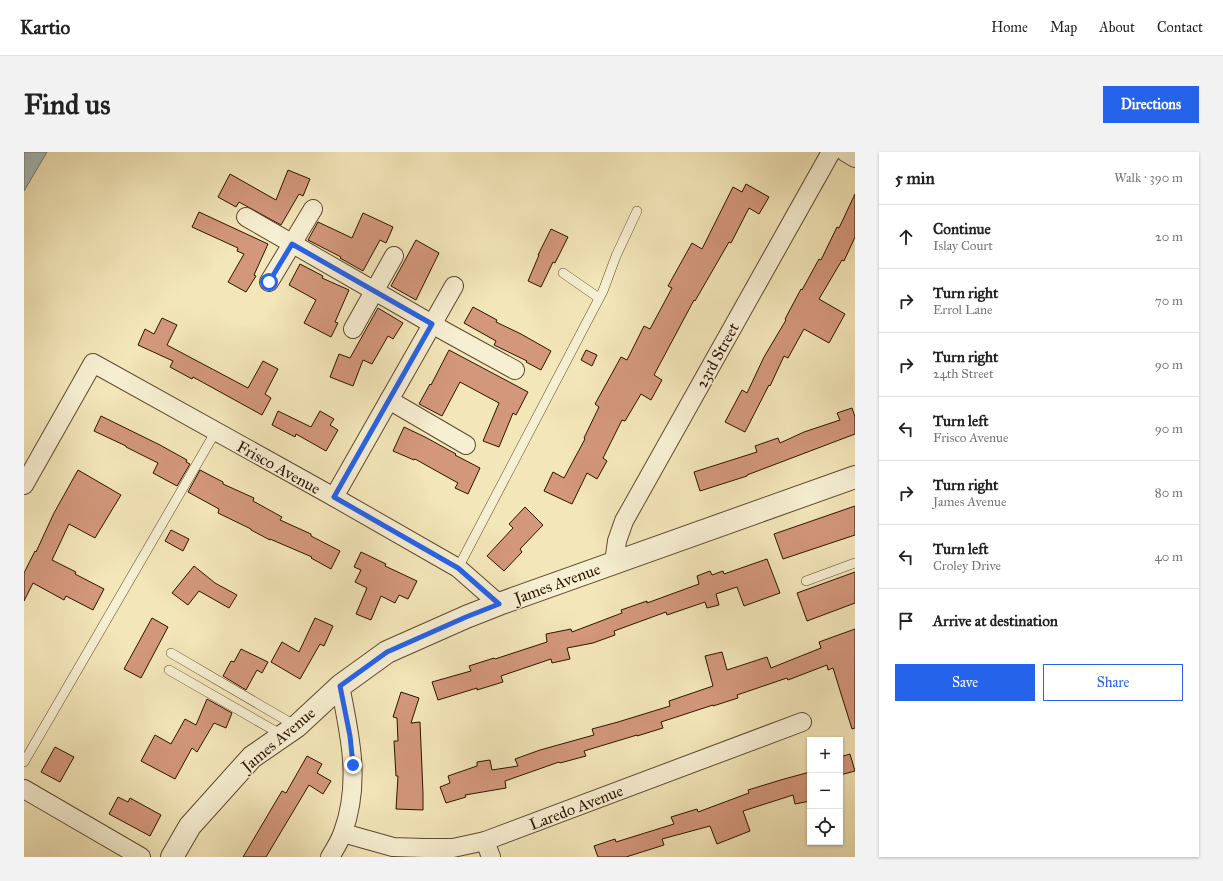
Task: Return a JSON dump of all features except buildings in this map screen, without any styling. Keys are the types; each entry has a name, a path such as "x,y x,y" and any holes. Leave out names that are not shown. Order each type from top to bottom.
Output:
{"street":[{"name":"23rd Street","path":"614,563 617,541 624,521 831,152"},
{"path":"845,152 855,158"},
{"path":"269,282 313,209"},
{"path":"246,217 515,370"},
{"path":"353,329 394,256"},
{"path":"334,497 454,286"},
{"name":"Frisco Avenue","path":"24,485 93,363 458,568 499,604"},
{"path":"389,400 466,445"},
{"name":"James Avenue","path":"172,857 190,826 252,757 290,731 340,686 387,652 499,604 855,477"},
{"path":"330,857 343,833 352,799 353,765 350,736 340,686"},
{"name":"Laredo Avenue","path":"343,833 393,847 488,849 802,722"},
{"path":"24,789 141,857"}],"lane":[{"path":"458,568 603,291 616,256 637,210"},
{"path":"563,273 599,298"},
{"path":"24,762 216,431"},
{"path":"806,581 855,563"},
{"path":"171,652 290,731"},
{"path":"169,670 290,731"}],"water":[{"path":"24,152 47,152 24,191"}],"route":[{"path":"269,282 292,244 432,324 334,497 458,568 499,604 387,652 340,686 350,736 353,765"}]}
